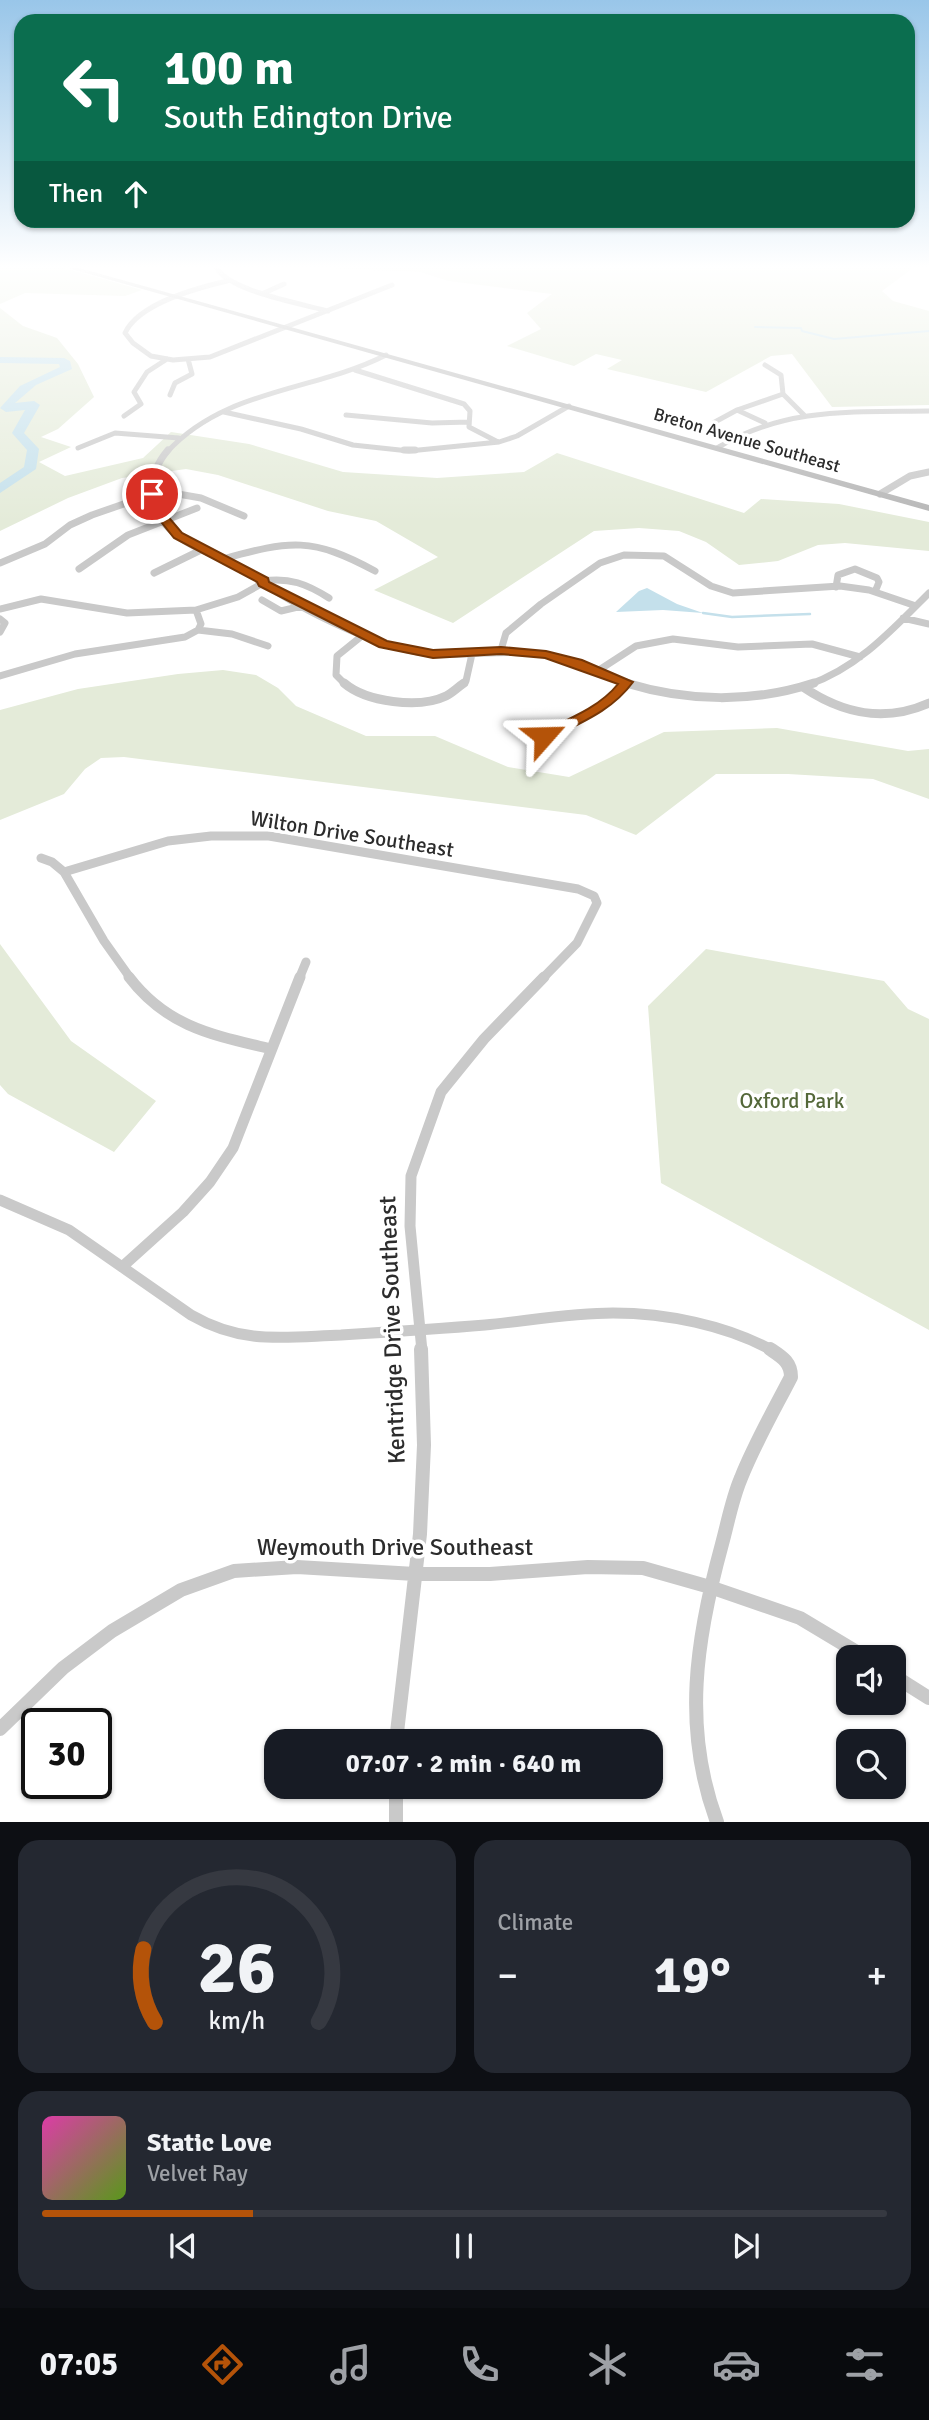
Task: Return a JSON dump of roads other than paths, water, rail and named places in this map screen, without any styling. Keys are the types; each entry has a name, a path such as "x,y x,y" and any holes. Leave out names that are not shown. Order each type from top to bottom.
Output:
{"main road":[{"name":"Breton Avenue Southeast","path":"379,353 929,508"}],"street":[{"path":"141,353 168,359 188,359 223,353"},
{"path":"386,355 355,370 276,390 203,421 178,438 157,464 151,481 153,502 164,521 178,536 263,582 363,635 404,650 433,654 472,654 501,650 546,654 626,682 697,696 773,695 803,687 841,671 860,657 929,593"},
{"path":"124,416 141,404 134,392 140,377 168,359"},
{"path":"170,395 175,383 192,374 188,359"},
{"path":"765,365 781,375 783,394 804,415"},
{"path":"355,370 464,404 470,411 469,422 473,430 499,442"},
{"path":"713,423 737,410 783,394"},
{"path":"224,412 365,447 409,451 499,442 517,436 569,406"},
{"path":"737,410 765,423"},
{"path":"717,448 743,432 765,423 804,415 929,411"},
{"path":"346,415 432,423 469,422"},
{"path":"78,448 116,433 178,438"},
{"path":"880,494 910,476 929,472"},
{"path":"0,563 45,544 70,525 92,515 161,491 185,494 244,516"},
{"path":"79,569 122,539 197,508"},
{"path":"223,559 283,543 311,542 340,551 375,571"},
{"path":"154,573 202,549"},
{"path":"501,650 506,633 541,604 600,563 621,555 664,556 711,586 733,593 836,587 875,592 916,606"},
{"path":"836,587 838,575 855,569 877,578 878,586 875,592"},
{"path":"0,609 23,599 41,597 106,611 137,613 196,610 238,597 263,582 283,577 296,579 329,598"},
{"path":"262,600 281,611 306,605"},
{"path":"196,610 201,624 198,630"},
{"path":"903,618 929,624"},
{"path":"0,619 5,626 0,632"},
{"path":"0,676 75,654 185,637 198,630 232,634 268,646"},
{"path":"363,635 341,649 333,663 334,672 343,686 364,697 386,702 414,703 442,696 462,685 473,666 472,654"},
{"path":"596,672 636,646 673,639 738,647 813,644 860,657"},
{"path":"544,736 599,708 616,696 626,682"},
{"path":"803,687 828,704 855,712 897,714 929,703"},
{"name":"Wilton Drive Southeast","path":"64,872 152,844 225,835 269,836 578,889 594,896"},
{"path":"41,858 52,862 64,872 132,983 149,1002 195,1029 271,1049"},
{"name":"Kentridge Drive Southeast","path":"397,1729 420,1534 424,1445 421,1331 410,1226 411,1176 441,1092 484,1039 577,943 596,908 594,896"},
{"path":"122,1267 197,1200 218,1174 233,1149 306,962"},
{"path":"0,1200 69,1230 201,1321 241,1336 270,1338 421,1331 613,1313 656,1316 713,1328 764,1346 782,1357 791,1367 791,1377 741,1479 710,1587 695,1696 696,1732 704,1796 717,1822"},
{"name":"Weymouth Drive Southeast","path":"0,1729 63,1668 112,1631 181,1590 234,1571 297,1567 415,1574 490,1574 588,1567 643,1569 710,1587 800,1618 845,1645"},
{"path":"906,1684 929,1698"},
{"path":"396,1799 396,1822"}],"water":[{"path":"647,588 677,604 703,613 663,610 616,612 639,591"}],"waterway":[{"path":"0,360 64,361 66,369 32,383 6,408 34,405 18,433 33,449 30,469 0,489"},
{"path":"703,613 732,617 810,614"}],"park label":[{"name":"Oxford Park","path":"792,1101"}]}
